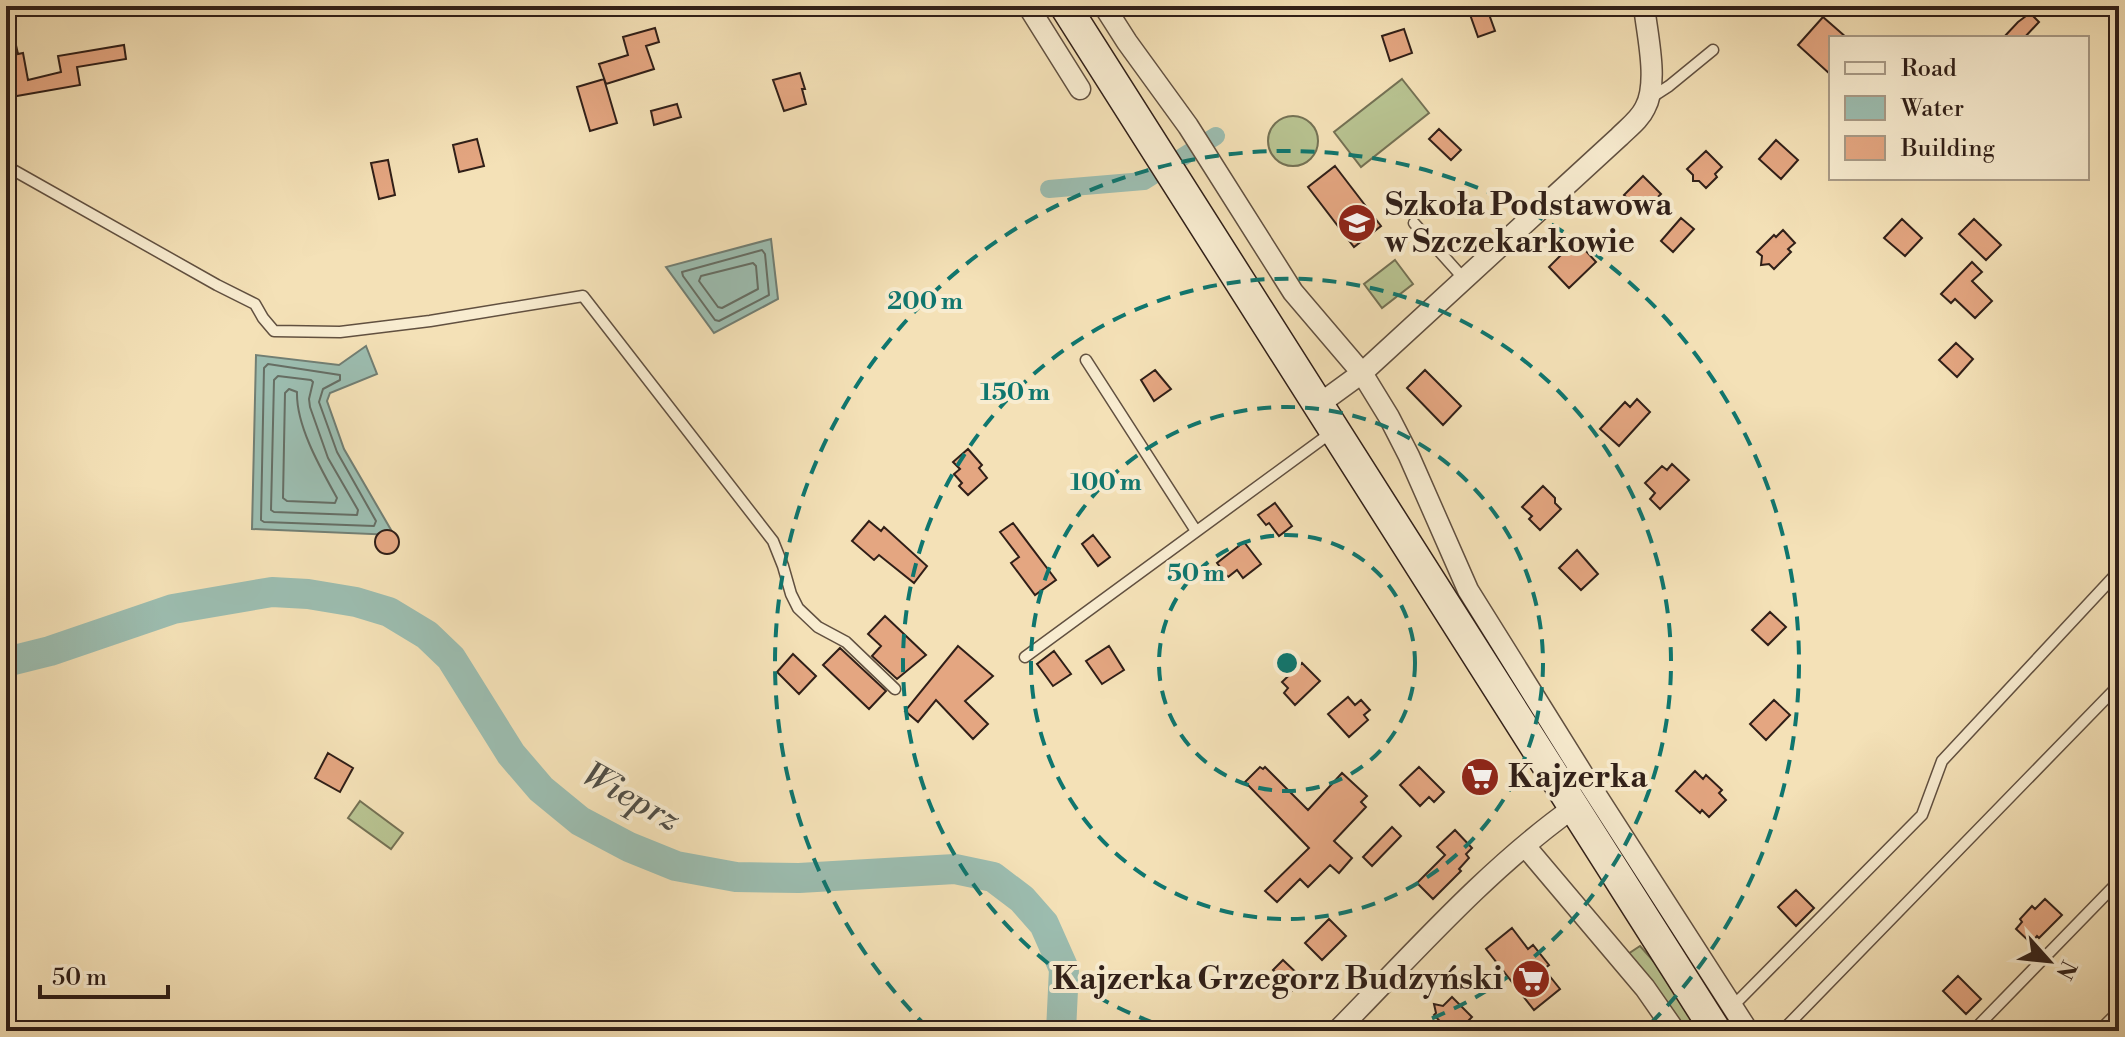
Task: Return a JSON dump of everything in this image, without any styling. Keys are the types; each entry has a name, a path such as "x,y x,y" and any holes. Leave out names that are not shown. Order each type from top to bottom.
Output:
{"main road":[{"path":"1065,6 1573,808 1725,1019"}],"street":[{"path":"1028,6 1080,89"},
{"path":"1104,6 1188,126 1293,292 1362,373 1409,456 1468,590 1584,776 1725,1019 1748,1031"},
{"path":"1318,405 1362,373 1644,111 1650,98 1652,80 1644,6"},
{"path":"1337,1031 1496,865 1573,808"},
{"path":"1525,846 1645,988 1675,1031"}],"lane":[{"path":"1650,98 1713,50"},
{"path":"6,166 217,285 245,297 255,304 274,331 340,332 583,296 773,541 798,608 818,627 846,642 895,689"},
{"path":"1414,223 1465,280"},
{"path":"1086,360 1196,531"},
{"path":"1025,657 1334,431"},
{"path":"1725,1019 1922,815 1942,761 2119,571"},
{"path":"1782,1031 2119,685"},
{"path":"1973,1031 2119,881"},
{"path":"2099,1031 2119,1011"}],"green space":[{"path":"1402,79 1429,113 1361,167 1334,132"},
{"path":"1293,116 1311,123 1318,141 1311,159 1293,166 1275,159 1268,141 1275,123"},
{"path":"1395,260 1413,284 1382,308 1364,284"},
{"path":"360,801 403,833 391,849 348,818"},
{"path":"1640,946 1657,965 1700,1031 1686,1031 1658,992 1625,956"}],"water":[{"path":"771,239 778,299 714,333 666,267"},
{"path":"366,346 377,374 330,393 327,401 344,449 394,535 252,529 256,355 339,365"}],"building":[{"path":"1467,6 1486,6 1495,31 1478,37"},
{"path":"2030,13 2039,22 2026,36 2005,36"},
{"path":"1823,17 1845,36 1829,36 1829,73 1798,45"},
{"path":"12,28 18,54 23,53 28,80 61,72 58,56 124,45 126,59 77,67 80,85 6,96 6,85 9,85 6,74 6,29"},
{"path":"655,28 659,42 646,46 654,69 606,84 599,64 628,55 623,37"},
{"path":"1404,29 1412,53 1390,61 1382,36"},
{"path":"800,73 806,104 784,111 773,80"},
{"path":"604,79 617,123 590,131 577,87"},
{"path":"677,104 681,117 654,125 651,111"},
{"path":"1439,129 1461,150 1451,160 1429,139"},
{"path":"477,139 484,166 459,172 453,145"},
{"path":"1776,140 1798,160 1781,179 1759,159"},
{"path":"1706,151 1722,167 1706,188 1699,181 1693,181 1693,175 1687,169"},
{"path":"388,160 395,195 379,199 371,163"},
{"path":"1335,166 1381,226 1354,247 1308,187"},
{"path":"1643,176 1661,194 1642,213 1624,195"},
{"path":"1681,218 1694,229 1673,252 1661,241"},
{"path":"1902,219 1922,238 1905,256 1884,238"},
{"path":"1974,219 2001,245 1986,260 1959,234"},
{"path":"1783,230 1795,243 1788,249 1791,252 1774,269 1769,264 1761,265 1762,256 1757,252"},
{"path":"1576,240 1596,262 1569,288 1549,267"},
{"path":"1972,262 1982,272 1972,281 1992,301 1975,318 1955,299 1951,303 1941,294"},
{"path":"1956,343 1973,359 1957,377 1939,360"},
{"path":"1155,370 1171,389 1154,401 1141,380"},
{"path":"1425,370 1461,406 1443,425 1407,388"},
{"path":"1637,399 1650,412 1619,446 1600,429 1625,402 1630,407"},
{"path":"968,449 982,465 979,468 987,478 968,495 959,486 962,483 954,474 960,469 953,462"},
{"path":"1672,464 1689,480 1660,509 1650,499 1655,493 1645,483 1662,466 1667,470"},
{"path":"1543,486 1561,509 1540,530 1522,507"},
{"path":"1275,503 1292,526 1279,536 1258,515"},
{"path":"869,521 881,531 884,527 927,566 914,583 879,555 874,560 852,541"},
{"path":"1013,523 1056,580 1035,595 1011,563 1019,557 1000,532"},
{"path":"387,530 396,533 399,542 396,551 387,554 378,551 375,542 378,533"},
{"path":"1093,535 1110,557 1098,566 1082,544"},
{"path":"1244,542 1261,564 1243,578 1237,570 1228,577 1217,563"},
{"path":"1577,550 1598,574 1581,590 1559,568"},
{"path":"1770,612 1786,627 1768,645 1752,630"},
{"path":"885,616 926,655 897,679 872,656 881,646 868,634"},
{"path":"958,646 993,676 965,701 988,724 973,739 936,700 918,722 905,711"},
{"path":"1109,646 1124,670 1102,684 1086,661"},
{"path":"840,648 886,691 869,709 823,665"},
{"path":"1054,651 1071,674 1053,686 1037,664"},
{"path":"793,654 816,676 799,694 777,672"},
{"path":"1302,663 1320,681 1295,705 1284,693 1288,688 1282,682"},
{"path":"1348,697 1355,705 1361,700 1370,710 1364,715 1368,720 1349,737 1328,714"},
{"path":"1774,700 1790,715 1766,740 1750,724"},
{"path":"328,753 353,768 340,792 315,778"},
{"name":"Kajzerka","path":"1477,761 1496,779 1482,794 1463,776"},
{"path":"1260,767 1265,767 1308,810 1342,773 1367,796 1361,802 1366,807 1334,841 1352,858 1339,873 1330,865 1308,887 1300,879 1277,902 1265,891 1309,848 1245,782"},
{"path":"1419,767 1444,792 1434,802 1429,797 1420,806 1400,785"},
{"path":"1695,771 1703,779 1706,775 1722,790 1719,793 1726,800 1709,817 1702,810 1700,813 1676,791"},
{"path":"1392,827 1401,836 1372,866 1363,857"},
{"path":"1455,830 1472,848 1466,854 1469,858 1459,869 1461,871 1433,899 1417,883 1445,855 1437,847"},
{"path":"1796,890 1814,908 1796,926 1778,907"},
{"path":"2045,899 2062,915 2031,943 2016,929 2022,922 2020,919 2032,906 2035,909"},
{"path":"1329,919 1346,936 1322,960 1305,943"},
{"name":"Kajzerka Grzegorz Budzyński","path":"1512,928 1528,949 1533,945 1549,965 1544,969 1560,989 1534,1010 1486,949"},
{"path":"1283,960 1303,979 1283,1000 1267,984 1277,974 1273,970"},
{"path":"1958,976 1981,999 1966,1014 1943,991"},
{"path":"1452,997 1472,1017 1458,1031 1449,1031 1434,1015 1434,1004 1443,1006"}],"waterway":[{"path":"1049,189 1144,181 1216,136"},
{"name":"Wieprz","path":"6,662 50,651 173,609 272,592 356,602 389,612 427,635 451,658 511,754 541,789 580,821 629,847 676,866 736,877 799,878 955,869 993,877 1022,899 1044,924 1064,969 1061,1031"}],"place":[{"name":"Szkoła Podstawowa w Szczekarkowie","path":"1357,223"},
{"name":"Kajzerka","path":"1480,777"},
{"name":"Kajzerka Grzegorz Budzyński","path":"1531,979"}]}
